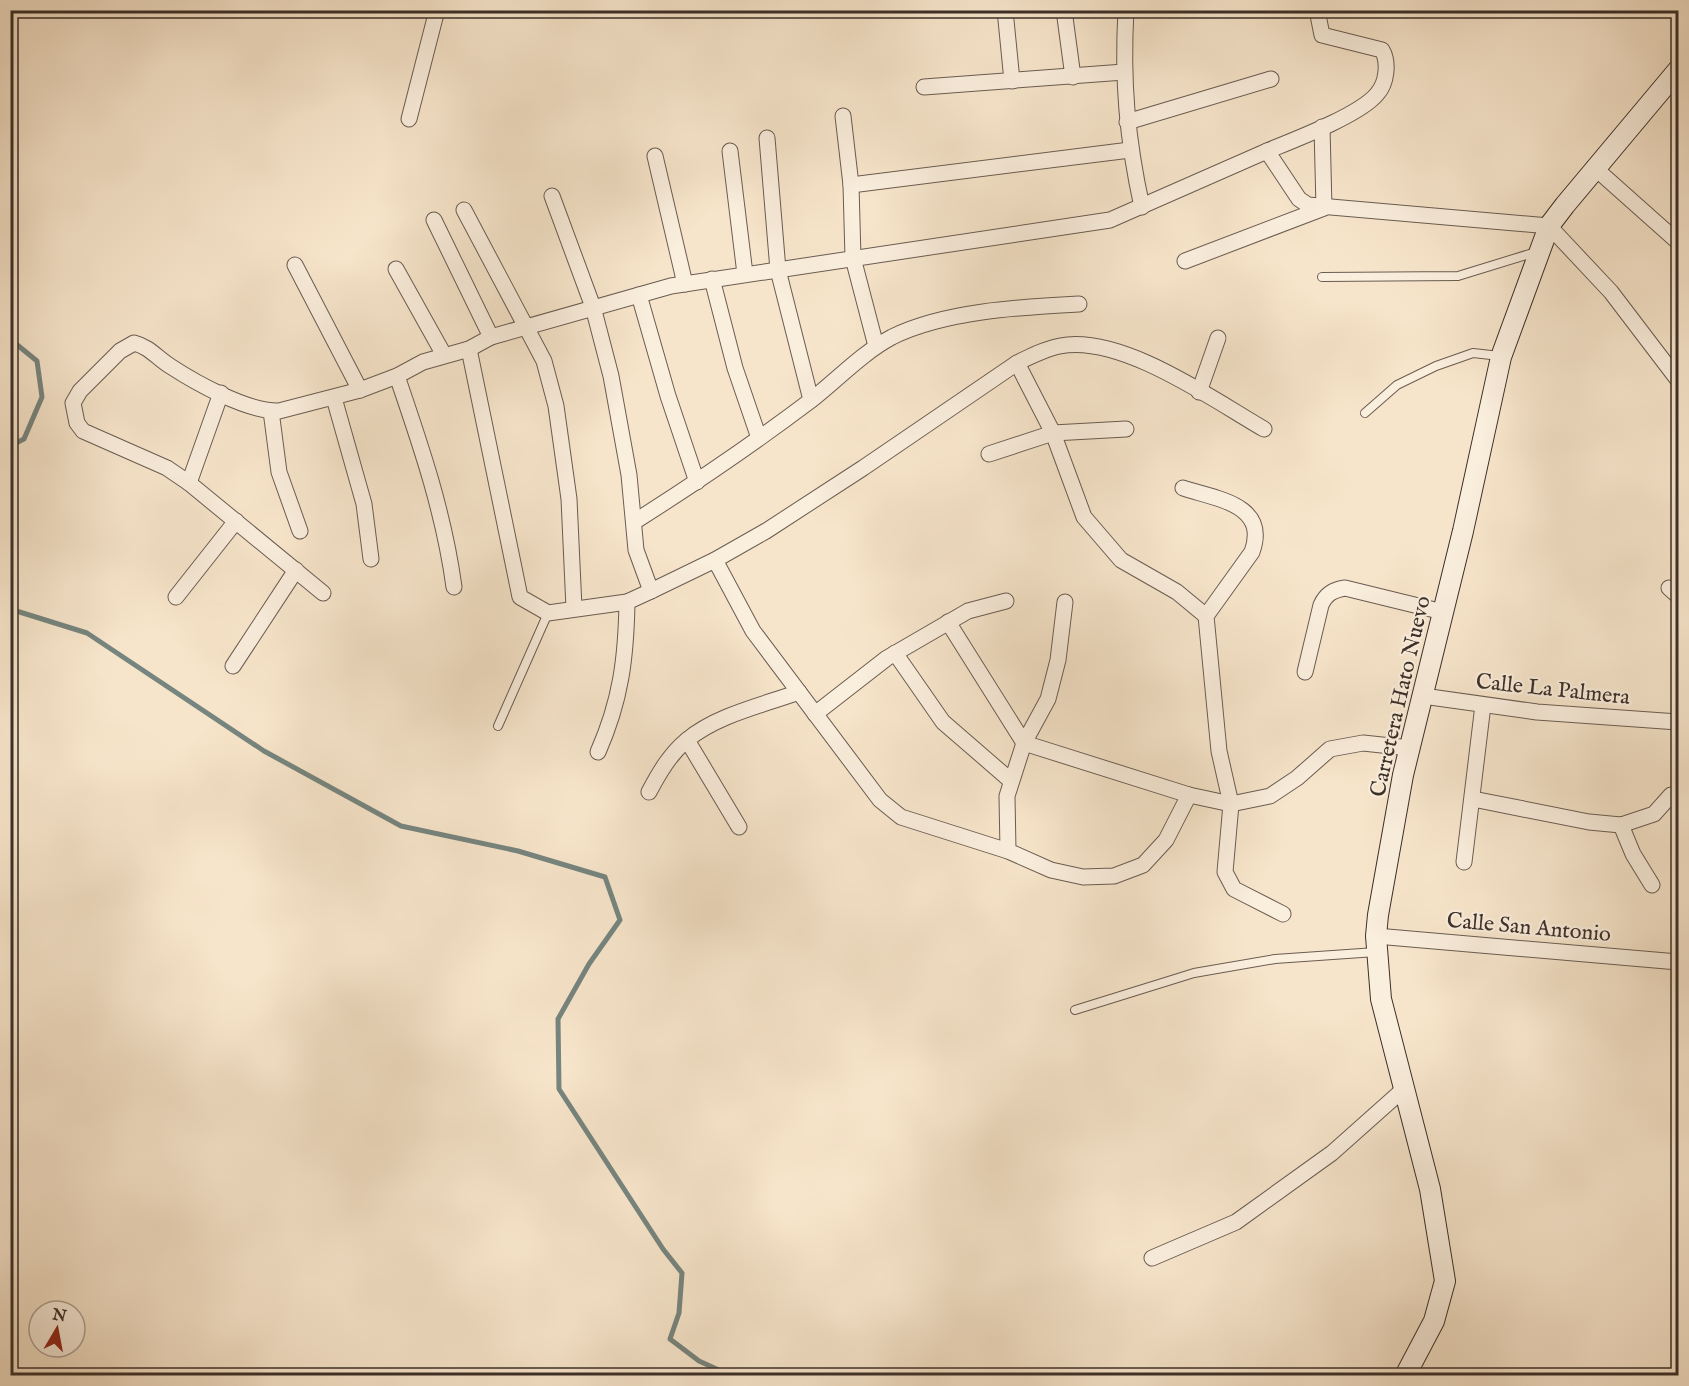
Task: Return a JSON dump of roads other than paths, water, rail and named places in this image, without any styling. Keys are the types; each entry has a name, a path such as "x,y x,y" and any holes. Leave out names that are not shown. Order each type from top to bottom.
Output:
{"main road":[{"name":"Carretera Hato Nuevo","path":"1405,1376 1434,1321 1445,1281 1430,1189 1381,999 1377,944 1410,748 1501,357 1539,250 1549,226 1678,70"}],"street":[{"path":"409,120 437,10"},
{"path":"1005,10 1012,81"},
{"path":"1064,10 1073,77"},
{"path":"1126,10 1124,72 1127,122 1130,150 1142,207"},
{"path":"323,593 189,483 167,468 83,431 74,414 73,403 80,391 120,351 134,343 146,346 169,365 221,393 272,411 360,390 397,376 423,362 469,350 491,337 639,294 712,279 1110,220 1322,127 1376,96 1384,81 1386,65 1384,54 1378,48 1322,35 1317,10"},
{"path":"924,87 1124,72"},
{"path":"1127,122 1271,79"},
{"path":"843,116 851,185 852,258 876,346"},
{"path":"1322,127 1324,208"},
{"path":"767,138 778,270 811,400"},
{"path":"851,185 1130,150"},
{"path":"730,151 745,274"},
{"path":"1267,151 1299,199 1324,208 1549,226 1611,292 1678,380"},
{"path":"654,156 685,284"},
{"path":"1596,169 1678,242"},
{"path":"552,196 593,307 611,376 629,475 636,550 651,591"},
{"path":"1185,261 1324,208"},
{"path":"464,210 544,361 556,406 569,499 574,608"},
{"path":"434,220 491,337"},
{"path":"296,264 360,390"},
{"path":"396,269 444,355"},
{"path":"712,279 735,368 759,438"},
{"path":"639,294 668,396 697,482"},
{"path":"634,522 697,482 759,438 811,400 876,346 893,336 943,318 1028,307 1079,304"},
{"path":"1199,392 1218,338"},
{"path":"469,350 520,597 548,613 627,602 715,560 863,468 1017,363 1035,354 1062,346 1101,347 1139,359 1264,429"},
{"path":"1017,363 1053,433 1084,517 1121,560 1177,592 1206,616"},
{"path":"397,376 432,478 448,540 454,587"},
{"path":"189,483 221,393"},
{"path":"334,398 364,504 371,560"},
{"path":"272,411 279,472 300,531"},
{"path":"989,454 1053,433 1126,429"},
{"path":"1183,488 1238,506 1249,515 1255,528 1256,540 1252,552 1206,616 1219,751 1231,804 1225,872 1234,889 1283,915"},
{"path":"176,597 236,521"},
{"path":"715,560 753,631 886,808 901,817 1008,851 1051,870 1083,876 1114,876 1143,865 1166,840 1189,795"},
{"path":"232,666 296,570"},
{"path":"1305,672 1321,605 1324,598 1336,589 1345,588 1443,612"},
{"path":"815,714 895,653 968,611 1006,601"},
{"path":"598,752 614,717 621,683 626,654 627,602"},
{"path":"1008,851 1007,796 1010,780 1024,743 1048,699 1058,660 1065,602"},
{"path":"948,622 1024,743 1189,795 1231,804 1270,796 1297,778 1330,749 1363,743 1410,748"},
{"path":"895,653 943,722 1010,780"},
{"path":"649,792 662,766 687,740 713,725 799,692"},
{"name":"Calle La Palmera","path":"1423,696 1537,712 1678,722"},
{"path":"1464,862 1483,705"},
{"path":"687,740 740,827"},
{"path":"1473,799 1589,822 1621,825 1654,814 1671,795"},
{"path":"1621,825 1633,854 1652,885"},
{"name":"Calle San Antonio","path":"1377,944 1678,962"},
{"path":"1152,1258 1236,1222 1332,1153 1405,1088"}],"lane":[{"path":"1322,277 1458,276 1539,250"},
{"path":"1365,413 1397,385 1436,366 1473,354 1501,357"},
{"path":"498,726 548,613"},
{"path":"1075,1010 1194,973 1377,944"}],"waterway":[{"path":"10,339 37,361 42,397 24,439 10,446"},
{"path":"10,609 87,633 264,751 401,826 518,851 605,877 620,920 589,964 558,1019 559,1089 663,1249 682,1273 679,1313 670,1339 699,1361 732,1376"}]}
